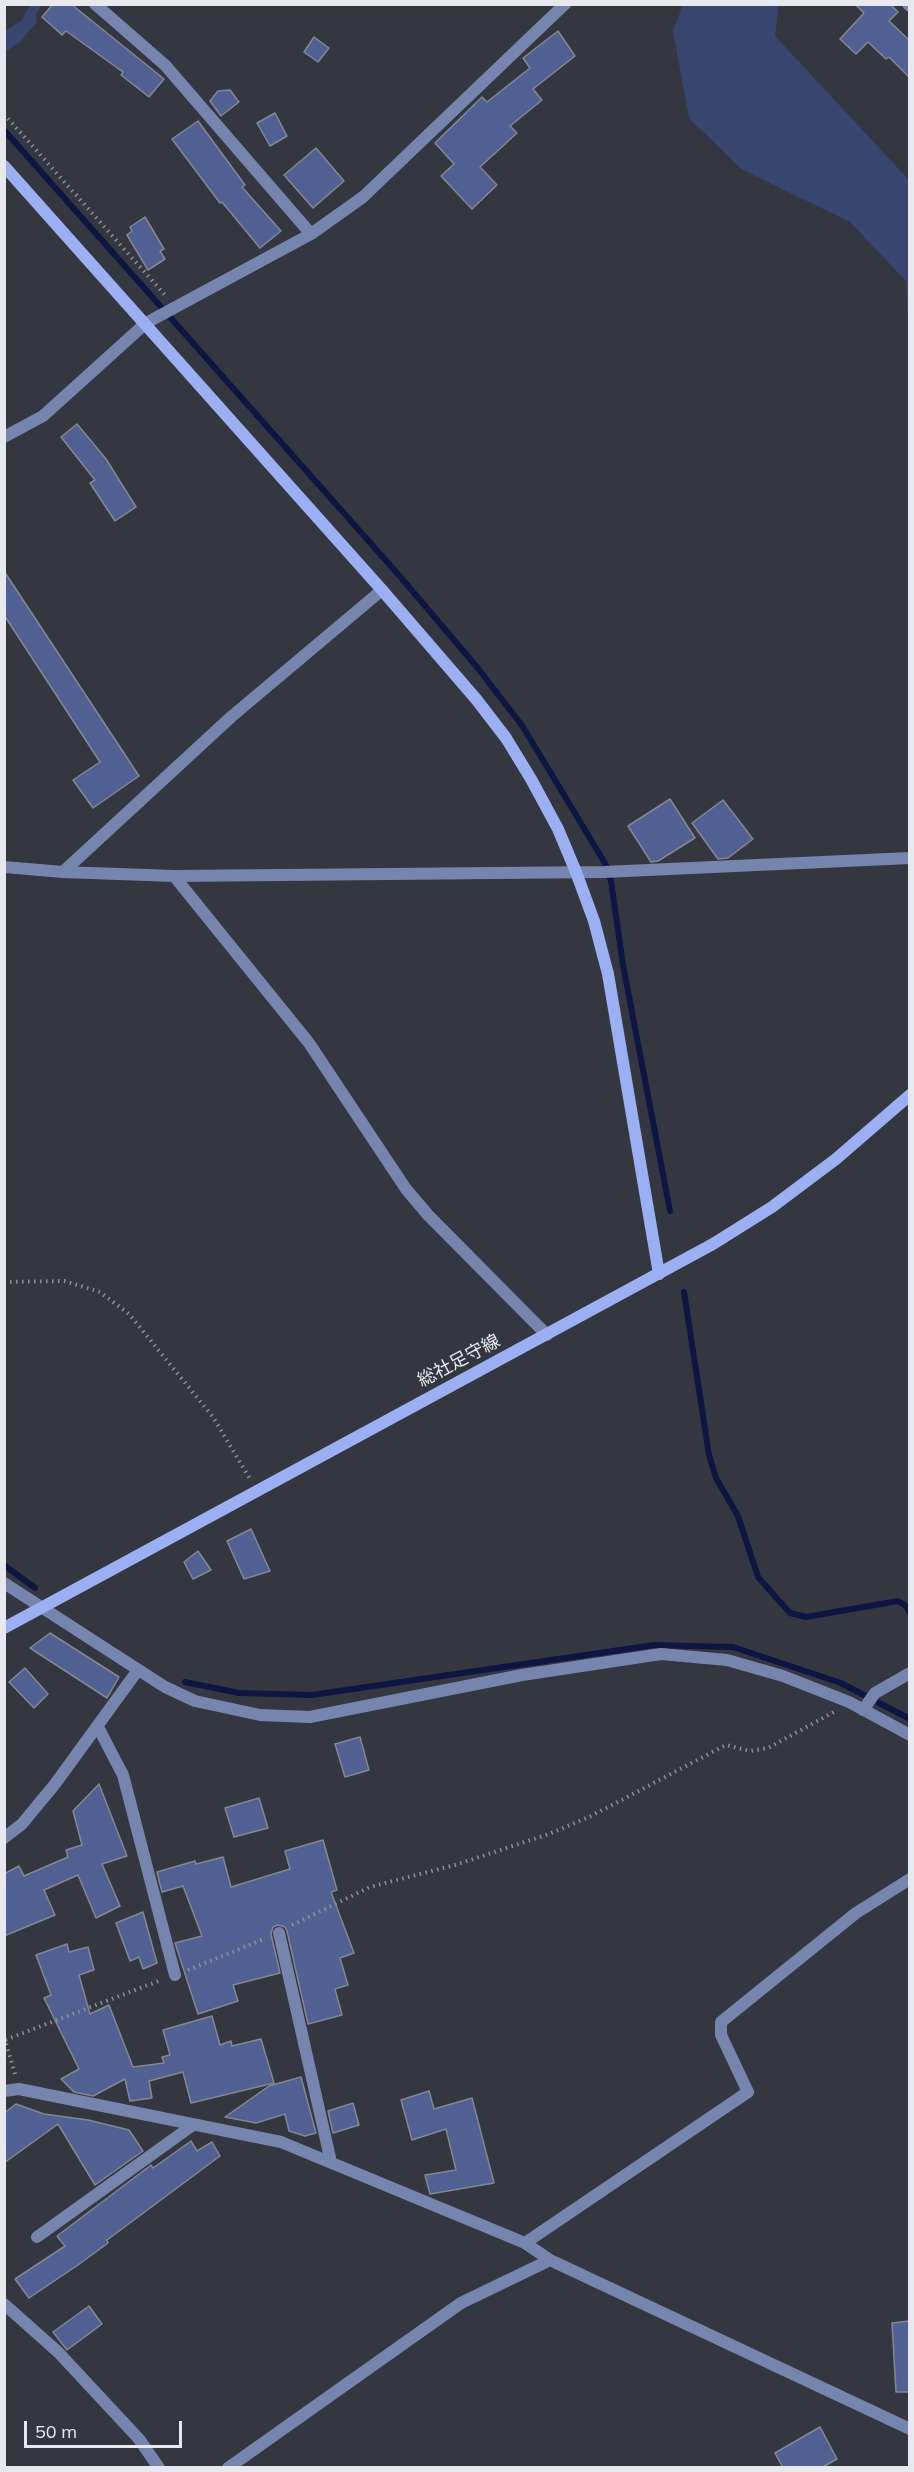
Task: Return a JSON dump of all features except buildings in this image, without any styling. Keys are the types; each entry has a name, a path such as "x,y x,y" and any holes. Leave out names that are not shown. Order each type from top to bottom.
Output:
{"street":[{"path":"95,4 165,65 311,234"},
{"path":"4,436 43,416 146,323 311,234 363,197 565,4"},
{"path":"4,166 146,323 476,699 506,738 531,779 558,829 576,872 594,921 608,974 660,1274"},
{"path":"63,872 231,717 382,590"},
{"path":"4,867 63,872 174,876 576,872 909,858"},
{"path":"174,876 309,1043 406,1189 428,1215 547,1335"},
{"name":"総社足守線","path":"4,1628 713,1244 772,1207 836,1159 909,1095"},
{"path":"4,1583 165,1687 195,1701 260,1715 310,1717 522,1675 661,1654 727,1660 783,1676 865,1707 909,1735"},
{"path":"4,1838 22,1824 98,1727 138,1670"},
{"path":"865,1707 875,1693 909,1673"},
{"path":"98,1727 123,1775 175,1974"},
{"path":"525,2243 748,2092 721,2035 721,2022 856,1913 909,1879"},
{"path":"279,1933 331,2162"},
{"path":"4,2091 19,2089 281,2142 525,2243 550,2260 906,2428"},
{"path":"37,2236 193,2125"},
{"path":"228,2468 461,2303 550,2260"},
{"path":"4,2304 58,2352 139,2439 159,2468"}],"path":[{"path":"4,114 174,308"},
{"path":"4,1282 64,1281 100,1292 129,1314 213,1417 257,1491"},
{"path":"19,2089 5,2040 279,1933 370,1887 455,1865 549,1834 591,1816 726,1744 750,1751 768,1748 849,1702"}],"shaded area":[{"path":"30,5 42,5 36,14 37,22 19,43 5,52 5,31 22,20"},
{"path":"683,5 779,5 775,36 909,180 909,344 906,281 850,222 741,169 689,118 673,31"}],"waterway":[{"path":"4,130 397,573 477,667 523,727 606,865 611,881 623,965 670,1211"},
{"path":"684,1292 709,1455 716,1478 738,1516 758,1577 790,1613 806,1617 898,1601 906,1606 910,1613"},
{"path":"4,1565 35,1588"},
{"path":"185,1682 239,1693 312,1695 654,1645 733,1647 841,1683 910,1719"}]}
